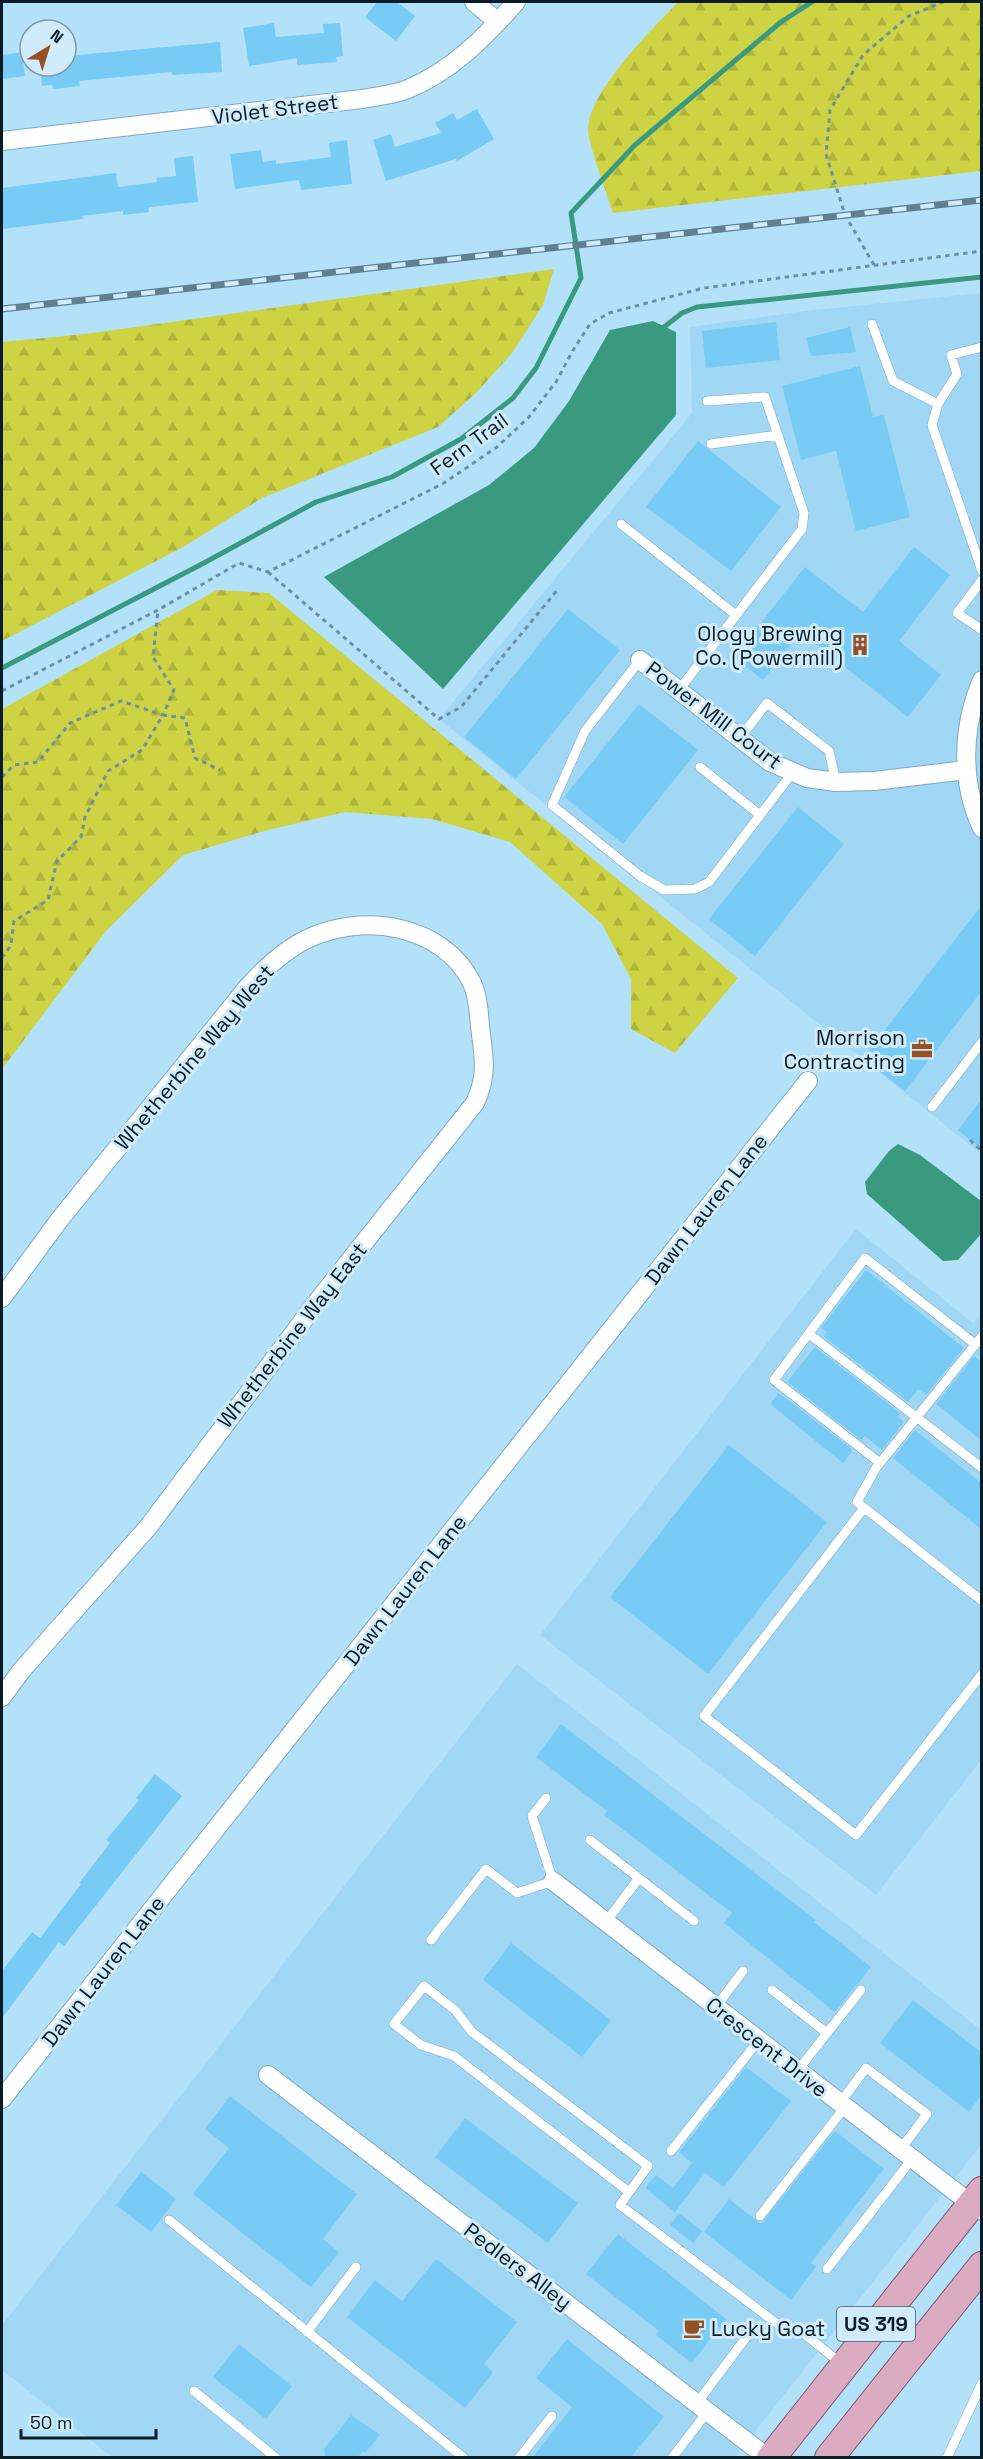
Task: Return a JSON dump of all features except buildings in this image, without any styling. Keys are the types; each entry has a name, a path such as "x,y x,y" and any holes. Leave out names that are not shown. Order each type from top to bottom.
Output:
{"main road":[{"name":"US 319","path":"770,2457 978,2203"},
{"name":"US 319","path":"829,2457 981,2266"}],"street":[{"path":"474,2 498,22"},
{"name":"Violet Street","path":"2,141 362,99 406,90 440,72 468,52 516,2"},
{"name":"Power Mill Court","path":"640,660 770,762 807,777 836,782 972,777"},
{"path":"981,680 969,718 966,746 976,816 981,828"},
{"name":"Whetherbine Way West","path":"2,1298 60,1219 247,988 290,948 329,930 351,926 377,926 414,932 443,948"},
{"name":"Whetherbine Way East","path":"2,1697 21,1671 149,1526 320,1298 475,1103 484,1084 484,1057 478,1006 472,983 443,948"},
{"name":"Dawn Lauren Lane","path":"2,2099 808,1081"},
{"name":"Crescent Drive","path":"553,1881 906,2154 978,2203"},
{"name":"Pedlers Alley","path":"268,2075 770,2457"}],"lane":[{"path":"873,324 893,381 938,404"},
{"path":"981,347 951,355 957,374 938,404 932,425 981,571"},
{"path":"679,690 802,529 804,513 765,397 708,401"},
{"path":"711,444 778,435"},
{"path":"621,524 736,615"},
{"path":"970,538 981,534"},
{"path":"981,580 957,613 981,630"},
{"path":"640,660 585,731 552,805 640,876 664,890 695,889 709,882 793,772"},
{"path":"740,738 767,703 829,751 836,782"},
{"path":"700,767 760,815"},
{"path":"932,1107 981,1042"},
{"path":"880,1463 774,1380 866,1258 975,1344"},
{"path":"809,1334 981,1468"},
{"path":"981,1336 880,1463 860,1505 704,1716 856,1835 981,1674"},
{"path":"860,1505 981,1600"},
{"path":"431,1940 486,1869 517,1893 553,1881 532,1816 546,1798"},
{"path":"590,1840 694,1921"},
{"path":"606,1922 639,1878"},
{"path":"716,2007 743,1971"},
{"path":"629,2192 454,2056 421,2045 394,2024 424,1986 455,2010 472,2031 648,2166 620,2205 776,2323 803,2333 844,2365"},
{"path":"772,1990 827,2033"},
{"path":"798,2070 861,1990"},
{"path":"671,2151 759,2040"},
{"path":"760,2216 842,2105 866,2068 927,2114 906,2154 827,2269"},
{"path":"169,2220 464,2457"},
{"path":"307,2331 356,2267"},
{"path":"672,2457 748,2335"},
{"path":"947,2457 981,2383"},
{"path":"194,2391 276,2457"},
{"path":"519,2457 552,2416"}],"path":[{"path":"874,265 844,215 826,154 830,110 863,55 909,16 943,2"},
{"name":"Fern Trail","path":"267,572 444,483 497,447 529,417 556,382 590,324 609,313 704,288 981,251"},
{"path":"2,691 158,610 239,563 267,572 439,718 461,707 559,588"},
{"path":"2,958 12,945 14,921 48,900 57,861 81,837 85,817 108,771 142,750 163,715 174,690 153,657 158,610"},
{"path":"2,777 15,765 38,762 70,723 120,701 163,715 185,718 195,758 220,770"},
{"path":"970,1140 981,1150"}],"shaded area":[{"path":"981,293 981,1154 439,719 692,413 690,327 805,311"},
{"path":"653,321 676,332 676,415 443,689 324,577 489,485 534,448 569,401 610,330"},
{"path":"898,1144 920,1155 981,1201 981,1234 958,1260 943,1261 867,1194 865,1182 889,1151"},
{"path":"856,1229 973,1323 981,1313 981,1760 876,1895 540,1635"},
{"path":"517,1664 981,2030 981,2145 735,2457 112,2457 2,2370 2,2325"}],"green space":[{"path":"678,2 981,2 981,171 613,213 589,135 591,113 599,96 624,61"},
{"path":"554,269 543,305 513,352 476,393 438,427 262,498 185,546 2,641 2,342 85,334"},
{"path":"217,590 269,593 738,978 675,1053 631,1029 631,979 602,924 510,842 432,819 345,812 268,830 183,855 106,931 2,1069 2,709"}],"waterway":[{"path":"2,668 316,502 392,477 461,439 513,398 536,368 581,278 571,213 635,145 781,22 812,2"},
{"path":"659,331 682,313 697,307 982,277"}],"railway":[{"path":"2,309 982,200"}],"place":[{"name":"Ology Brewing Co. (Powermill)","path":"860,645"},
{"name":"Morrison Contracting","path":"922,1049"},
{"name":"Lucky Goat","path":"694,2328"}]}
